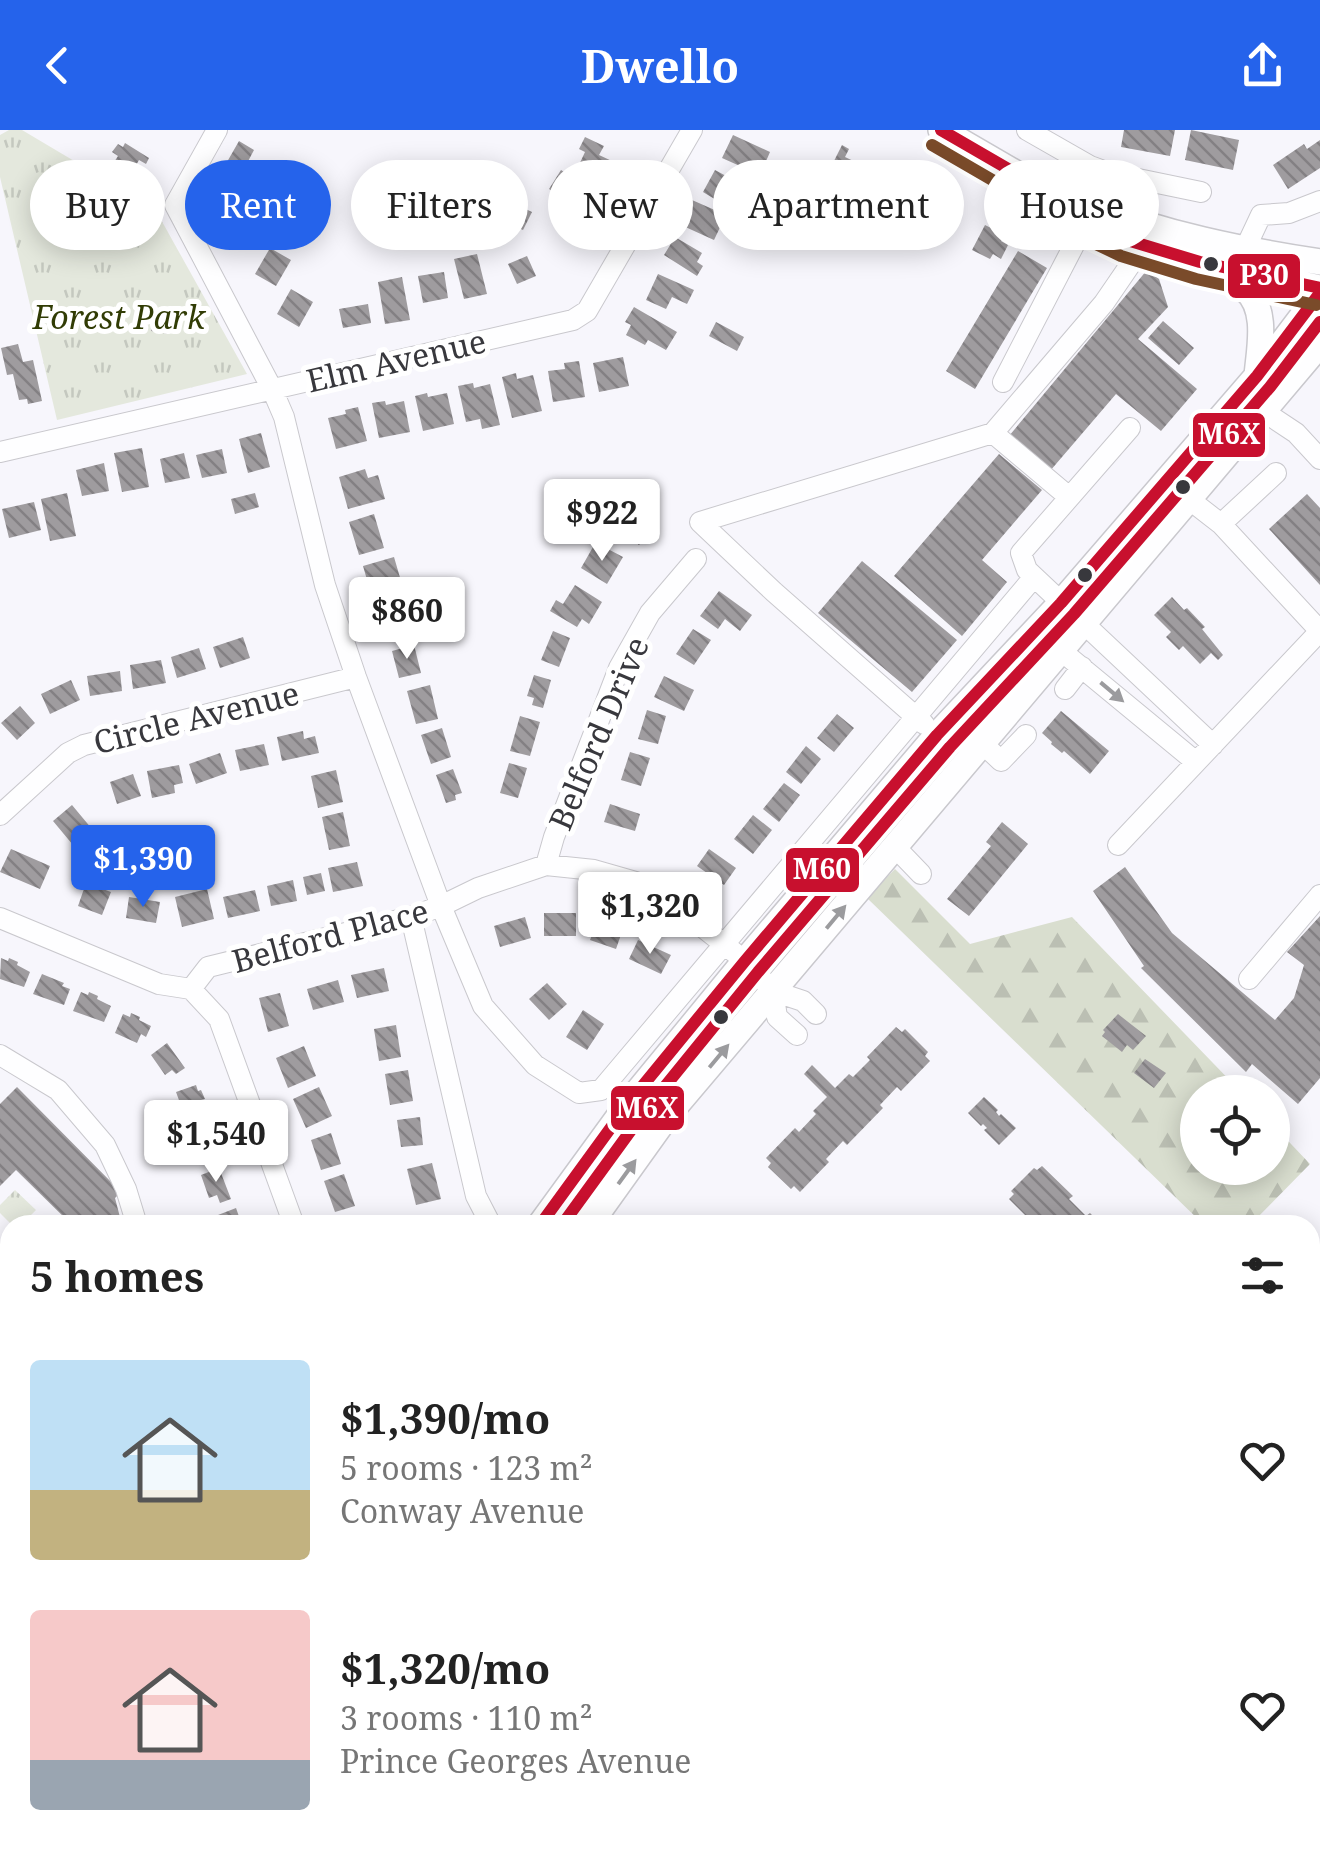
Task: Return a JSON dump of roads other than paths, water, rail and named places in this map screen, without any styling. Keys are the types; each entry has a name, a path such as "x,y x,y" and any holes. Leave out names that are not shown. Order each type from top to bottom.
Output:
{"main road":[{"path":"941,130 993,160"},
{"path":"1159,228 1320,262"},
{"path":"1154,250 1227,279 1252,297 1260,321 1257,376"},
{"path":"547,1215 631,1100 745,961 937,735 1060,604 1257,376 1320,290 1159,250"},
{"path":"596,1215 667,1116 1320,344"}],"street":[{"path":"218,130 175,205 284,417 325,584 356,677 441,906 483,1006 535,1065 579,1093 601,1090 1034,578"},
{"name":"Elm Avenue","path":"0,452 573,320 587,310 692,130"},
{"path":"1027,130 1082,160"},
{"path":"1159,183 1201,192"},
{"path":"1245,248 1260,216 1290,213 1320,201"},
{"path":"1003,382 1068,250"},
{"path":"937,735 700,522 993,433 1104,304 1132,250"},
{"path":"1263,411 1296,433 1320,459"},
{"path":"1130,428 1021,554 1034,578 1212,745"},
{"path":"993,433 1069,497"},
{"path":"1221,524 1276,474"},
{"path":"1118,844 1320,631 1221,524 1190,500"},
{"name":"Belford Drive","path":"546,865 618,668 650,613 696,559"},
{"path":"1036,630 1196,762"},
{"path":"1065,690 1082,667"},
{"name":"Circle Avenue","path":"0,815 68,753 84,745 356,677"},
{"path":"982,743 1001,761 1026,735"},
{"path":"895,847 921,874"},
{"name":"Belford Place","path":"191,989 208,967 411,917 546,865 594,870 636,882 666,898 745,961 773,991"},
{"path":"1249,979 1320,895"},
{"path":"411,917 476,1196 486,1215"},
{"path":"0,918 159,984 191,989 219,1018 290,1215"},
{"path":"797,1035 777,1017 773,991 803,1001 816,1014"},
{"path":"0,1055 58,1090 105,1146 126,1188 134,1215"}],"park label":[{"name":"Forest Park","path":"119,316"}]}
